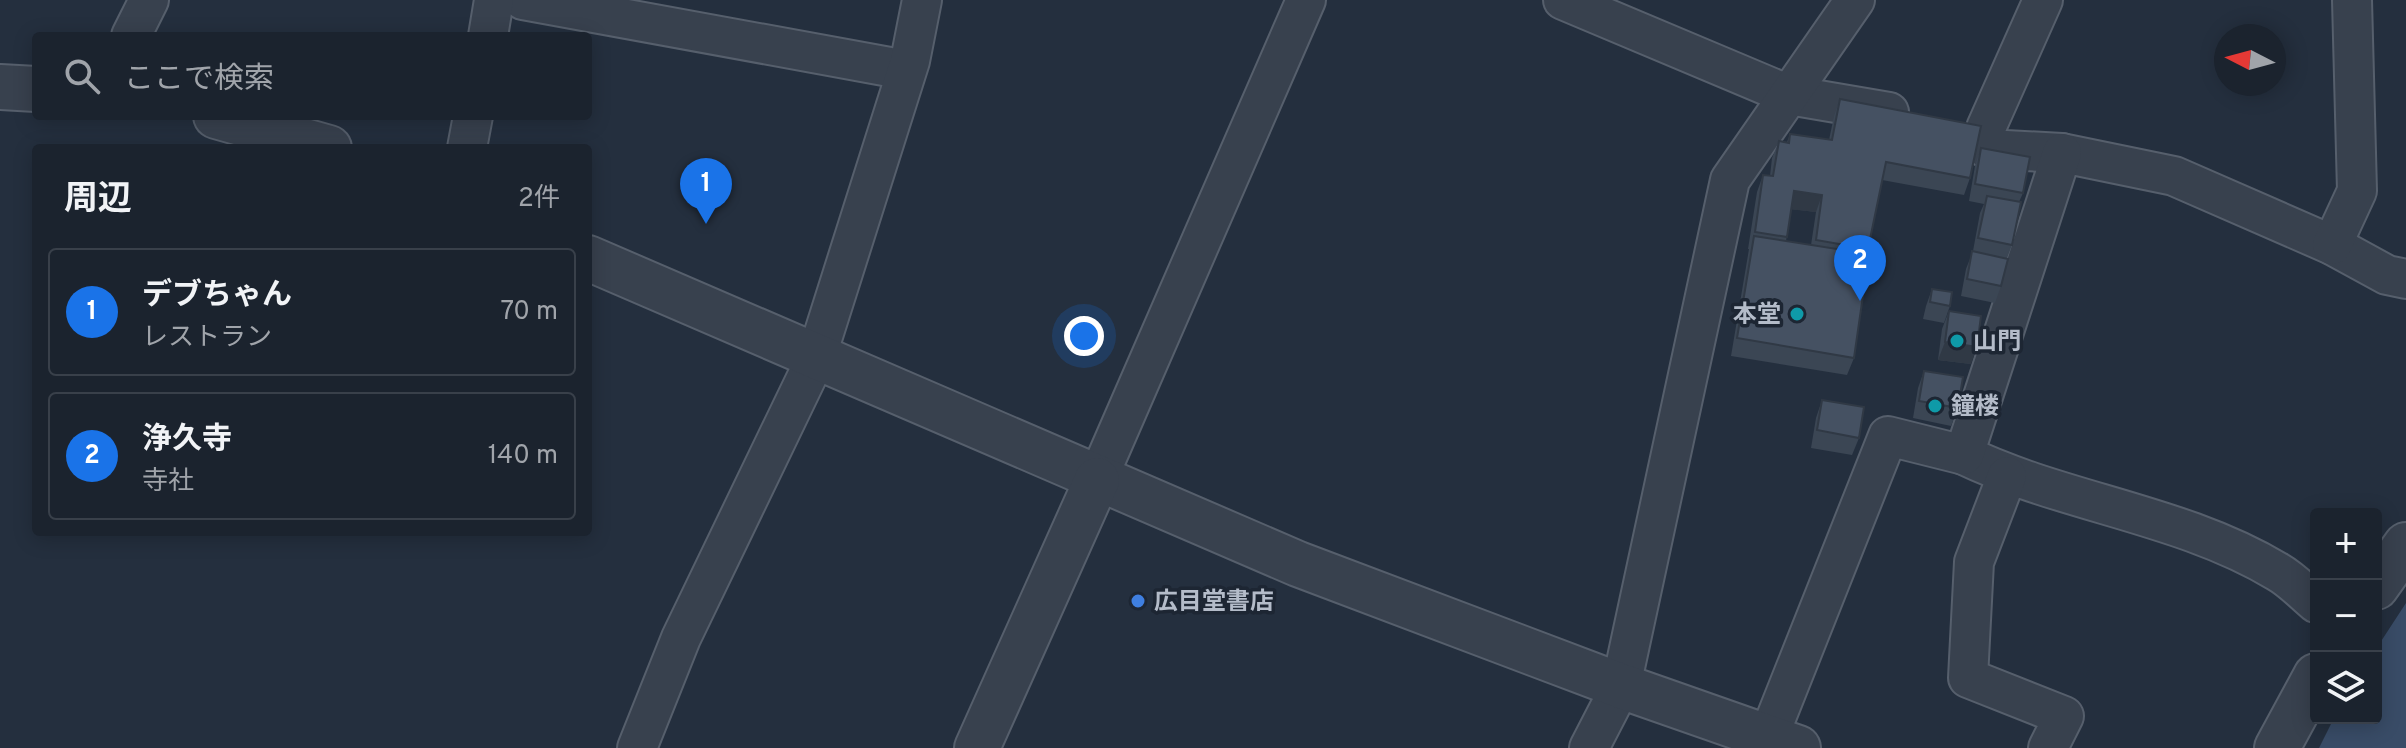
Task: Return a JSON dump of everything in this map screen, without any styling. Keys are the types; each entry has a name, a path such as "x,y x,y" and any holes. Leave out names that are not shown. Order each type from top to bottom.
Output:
{"street":[{"path":"133,32 149,0"},
{"path":"489,32 494,0"},
{"path":"523,0 906,70"},
{"path":"637,748 681,638 816,358 906,70 922,0"},
{"path":"977,748 1306,0"},
{"path":"1563,0 1789,95 1956,123 1987,149 2062,153 2174,176 2332,245 2387,275 2406,279"},
{"path":"1589,748 1621,686 1730,180 1855,0"},
{"path":"1956,123 2043,0"},
{"path":"2332,245 2357,191 2352,0"},
{"path":"0,87 32,89"},
{"path":"230,120 315,144"},
{"path":"468,144 472,120"},
{"path":"1964,455 2062,153"},
{"path":"592,260 1097,480 1298,564 1621,686 1783,743 1888,436 1964,455 2007,476 2215,541 2280,573 2310,598"},
{"path":"2007,476 1974,562 1968,678 2064,716 2048,748"},
{"path":"2381,580 2406,545"},
{"path":"2277,748 2310,687"}],"water":[{"path":"2406,603 2406,748 2319,748 2331,724 2382,724 2382,640"}],"building":[{"path":"1840,99 1981,126 1970,178 1886,162 1868,249 1816,240 1822,195 1794,191 1787,237 1755,232 1763,175 1773,176 1779,141 1789,143 1790,134 1832,140"},
{"path":"1981,148 2030,157 2023,193 1975,184"},
{"path":"1987,196 2021,202 2012,245 1978,238"},
{"name":"本堂","path":"1754,236 1869,254 1854,358 1737,338"},
{"path":"1972,251 2008,259 2001,286 1967,279"},
{"path":"1932,289 1952,292 1950,306 1930,302"},
{"path":"1949,311 1981,316 1977,347 1945,342"},
{"path":"1924,371 1963,377 1958,408 1919,401"},
{"path":"1822,400 1864,407 1859,438 1817,430"}],"place":[{"name":"デブちゃん","path":"706,224"},
{"name":"浄久寺","path":"1860,301"},
{"name":"本堂","path":"1797,314"},
{"name":"山門","path":"1957,341"},
{"name":"鐘楼","path":"1935,406"},
{"name":"広目堂書店","path":"1138,601"}]}
